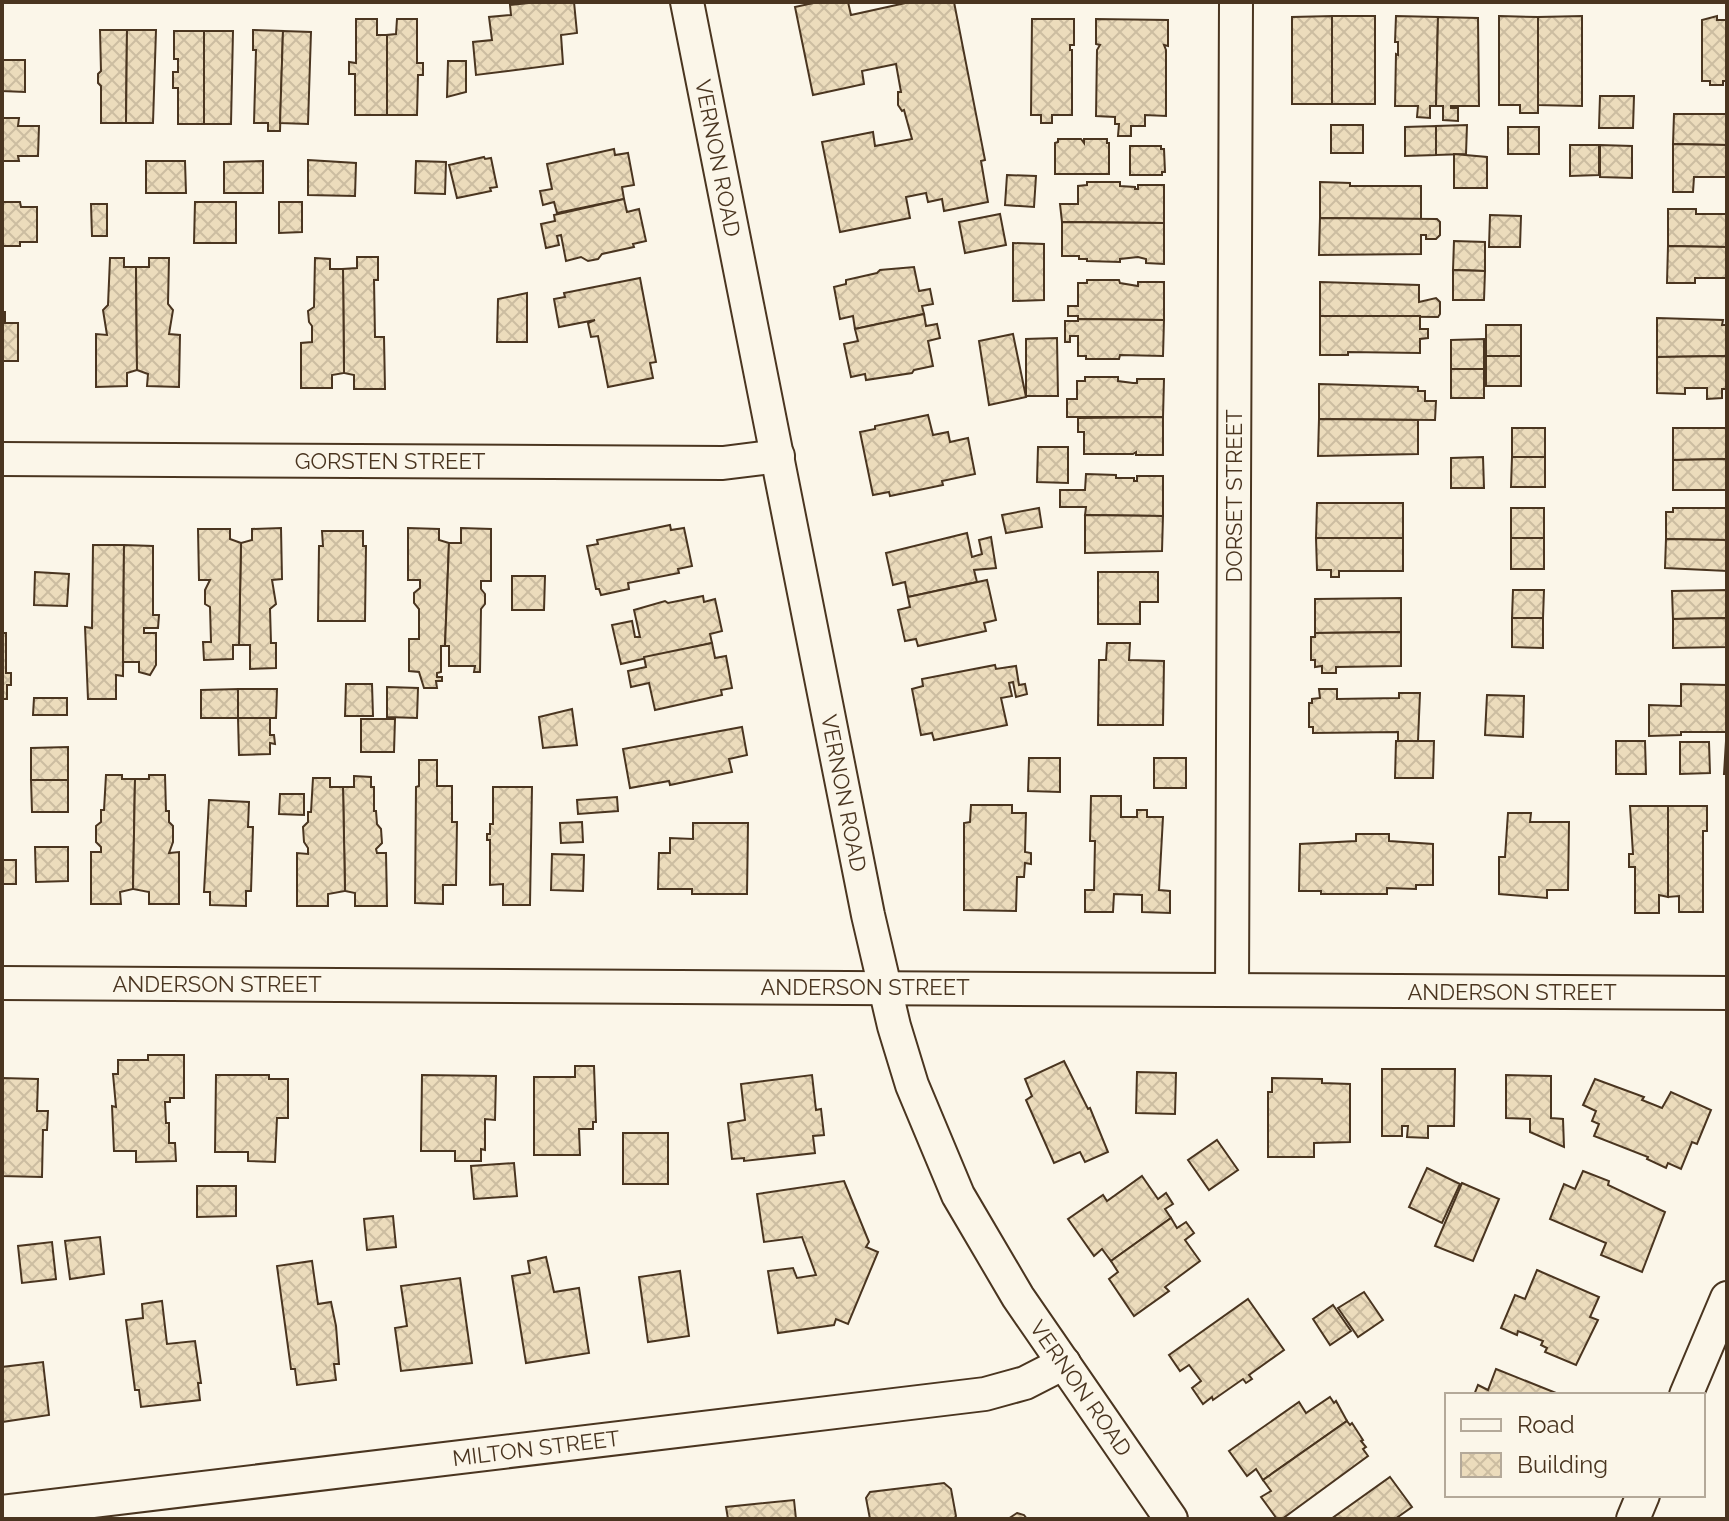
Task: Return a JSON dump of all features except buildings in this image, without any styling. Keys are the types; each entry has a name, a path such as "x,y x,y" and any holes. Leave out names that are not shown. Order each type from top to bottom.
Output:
{"street":[{"name":"VERNON ROAD","path":"687,2 884,987 912,1085 958,1195 987,1248 1171,1519"},
{"name":"DORSET STREET","path":"1232,990 1236,2"},
{"name":"GORSTEN STREET","path":"2,459 723,463 751,462 778,456"},
{"name":"ANDERSON STREET","path":"2,983 1727,993"},
{"path":"1687,1393 1727,1298"},
{"name":"MILTON STREET","path":"2,1512 985,1394 1025,1383 1064,1363"},
{"path":"1633,1519 1642,1497"}]}
